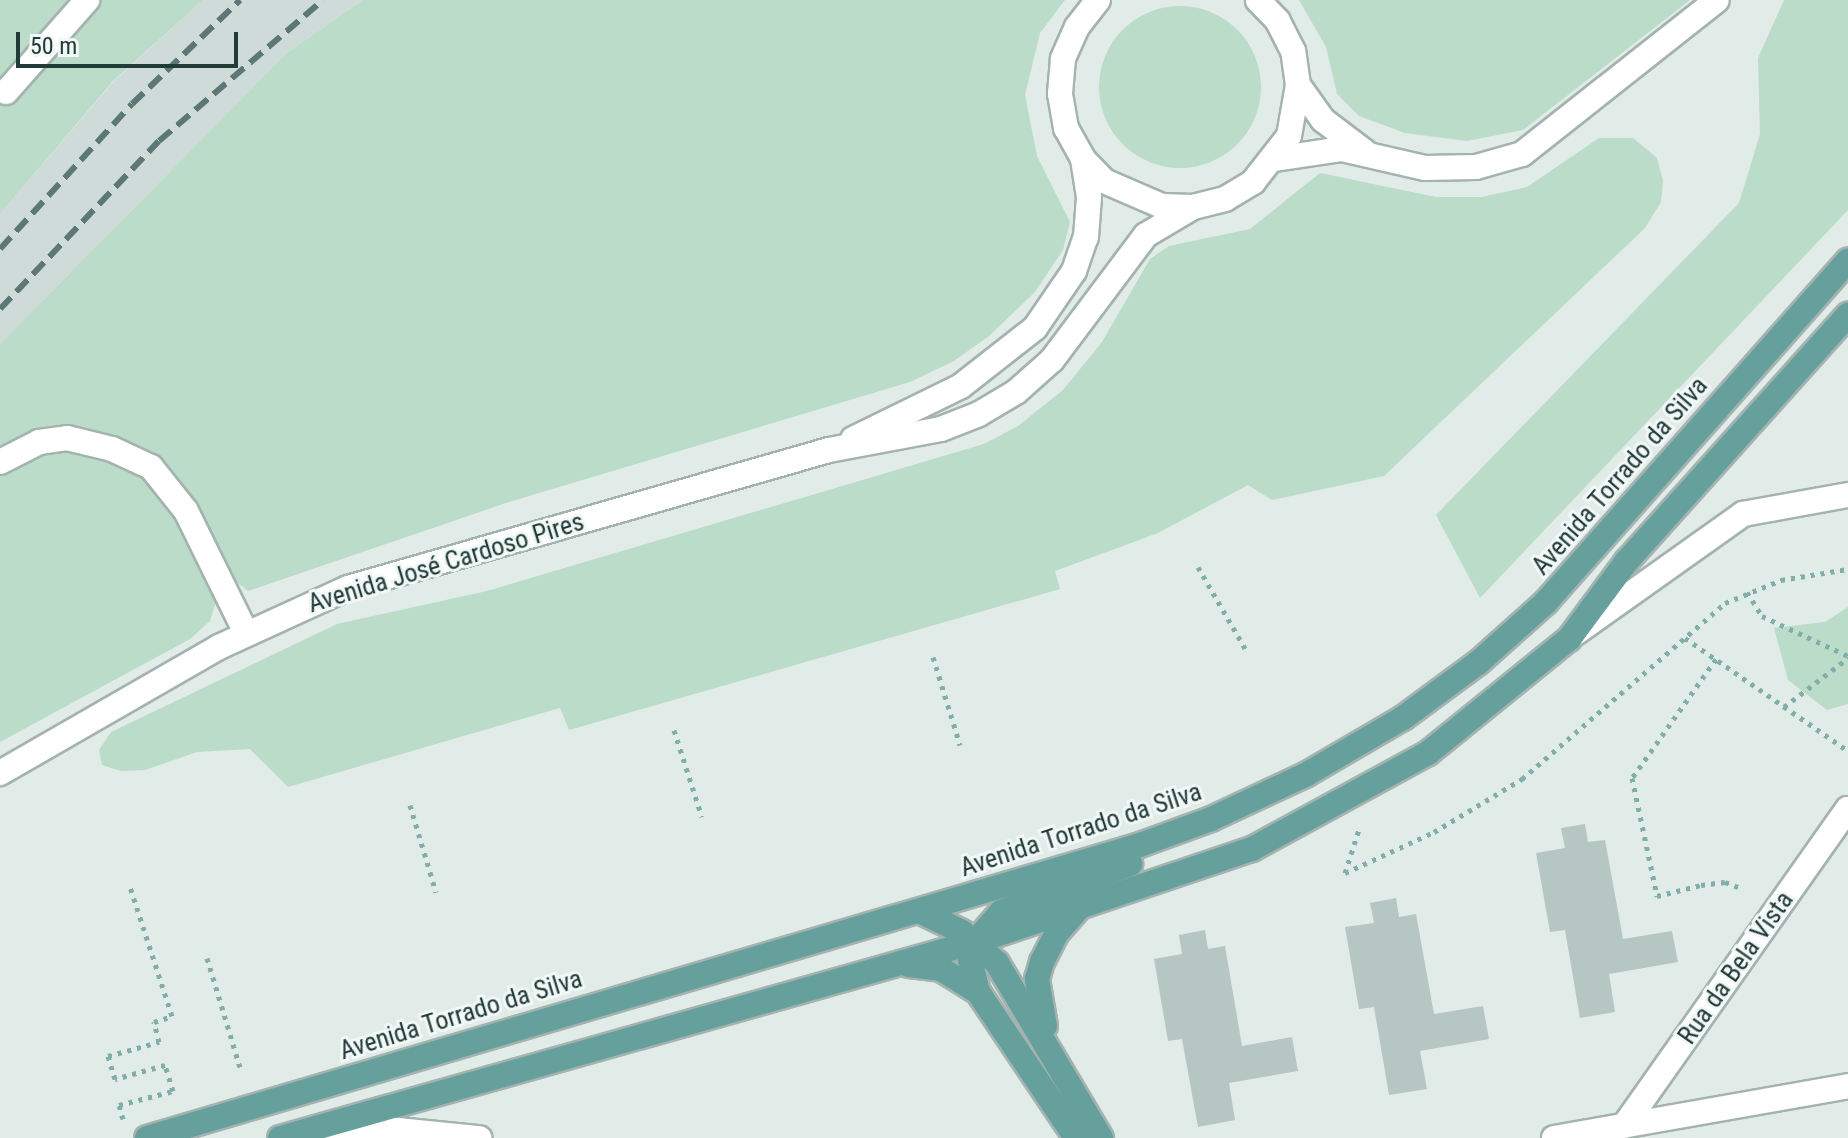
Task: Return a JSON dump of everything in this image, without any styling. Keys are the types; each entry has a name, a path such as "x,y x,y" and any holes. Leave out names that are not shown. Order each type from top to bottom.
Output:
{"main road":[{"name":"Avenida Torrado da Silva","path":"147,1138 919,911 1211,819 1356,748 1479,662 1546,602 1848,261"},
{"path":"287,1136 975,942 1252,849 1428,753 1569,639 1627,561 1848,315"},
{"path":"1076,1138 978,992 970,959 975,942 1001,912 1154,854 1211,819"},
{"path":"1073,1086 1041,1018 1037,979 1057,933 1083,904"},
{"path":"919,911 975,942 1003,971 1101,1138"},
{"path":"890,966 941,969 978,992"}],"street":[{"path":"6,92 87,0"},
{"path":"1098,0 1068,48 1060,94 1066,128 1083,159 1104,181 1132,198 1162,206 1193,207 1225,199 1253,182 1275,159 1293,124 1298,85 1293,51 1278,21 1258,0"},
{"path":"1275,159 1342,149 1425,168 1476,167 1522,154 1717,0"},
{"path":"1298,85 1323,120 1367,153"},
{"name":"Avenida José Cardoso Pires","path":"829,450 961,386 1035,328 1074,271 1086,237 1089,197 1083,159"},
{"name":"Avenida José Cardoso Pires","path":"0,773 246,633 336,593 409,569 829,450 941,429 1016,392 1075,335 1146,235 1193,207"},
{"path":"0,462 39,442 67,438 112,449 151,467 186,511 246,633"},
{"path":"1569,639 1743,514 1848,495"},
{"name":"Rua da Bela Vista","path":"1624,1126 1848,809"},
{"path":"1554,1138 1848,1086"},
{"path":"287,1136 368,1127 479,1138"}],"path":[{"path":"1198,567 1247,652"},
{"path":"1359,829 1345,873 1434,832 1522,779 1709,614 1747,592 1816,571 1848,569"},
{"path":"1747,592 1762,616 1848,657 1784,707"},
{"path":"1685,638 1848,751"},
{"path":"933,657 960,745"},
{"path":"1716,659 1632,778 1657,896 1713,883 1743,889"},
{"path":"674,730 702,817"},
{"path":"410,805 436,892"},
{"path":"123,1119 119,1105 173,1091 165,1065 115,1079 108,1056 159,1042 154,1022 172,1016 129,884"},
{"path":"207,958 240,1067"}],"shaded area":[{"path":"203,0 363,0 287,53 0,344 0,214 114,81"}],"green space":[{"path":"0,0 203,0 113,81 0,214"},
{"path":"363,0 1065,0 1040,33 1025,95 1037,156 1070,222 1063,250 1035,292 989,336 954,361 910,382 509,502 248,591 222,570 169,472 128,442 74,429 48,431 0,450 0,344 287,53"},
{"path":"1299,0 1690,0 1523,130 1467,141 1405,133 1359,116 1337,94 1326,47"},
{"path":"1784,0 1848,0 1848,210 1480,598 1436,515 1739,203 1760,134 1758,58"},
{"path":"1180,6 1211,12 1237,30 1255,56 1261,87 1255,118 1237,144 1211,162 1180,168 1149,162 1123,144 1105,118 1099,87 1105,56 1123,30 1149,12"},
{"path":"1599,138 1633,138 1657,158 1663,181 1661,202 1645,228 1384,476 1272,500 1248,485 1158,533 1055,571 1060,589 569,730 560,708 288,787 250,749 197,752 145,770 121,771 102,765 99,750 111,732 337,624 487,591 984,444 1018,426 1063,390 1102,342 1150,259 1169,246 1250,229 1320,173 1436,197 1482,197 1527,187"},
{"path":"58,447 133,465 166,492 218,595 210,621 190,639 0,742 0,471"},
{"path":"1848,607 1848,704 1827,710 1788,680 1774,628 1825,622"}],"building":[{"path":"1585,824 1588,842 1605,840 1623,939 1672,931 1678,962 1609,974 1615,1012 1580,1018 1565,930 1550,932 1536,853 1565,848 1561,828"},
{"path":"1396,898 1399,917 1416,914 1434,1014 1483,1006 1489,1039 1420,1051 1427,1089 1389,1095 1374,1007 1359,1009 1345,927 1374,923 1370,903"},
{"path":"1205,930 1208,949 1225,946 1242,1046 1292,1037 1298,1071 1229,1083 1235,1120 1198,1127 1182,1039 1168,1041 1154,959 1182,954 1179,935"}],"railway":[{"path":"0,249 132,104 240,0"},
{"path":"0,309 159,141 323,0"}]}
